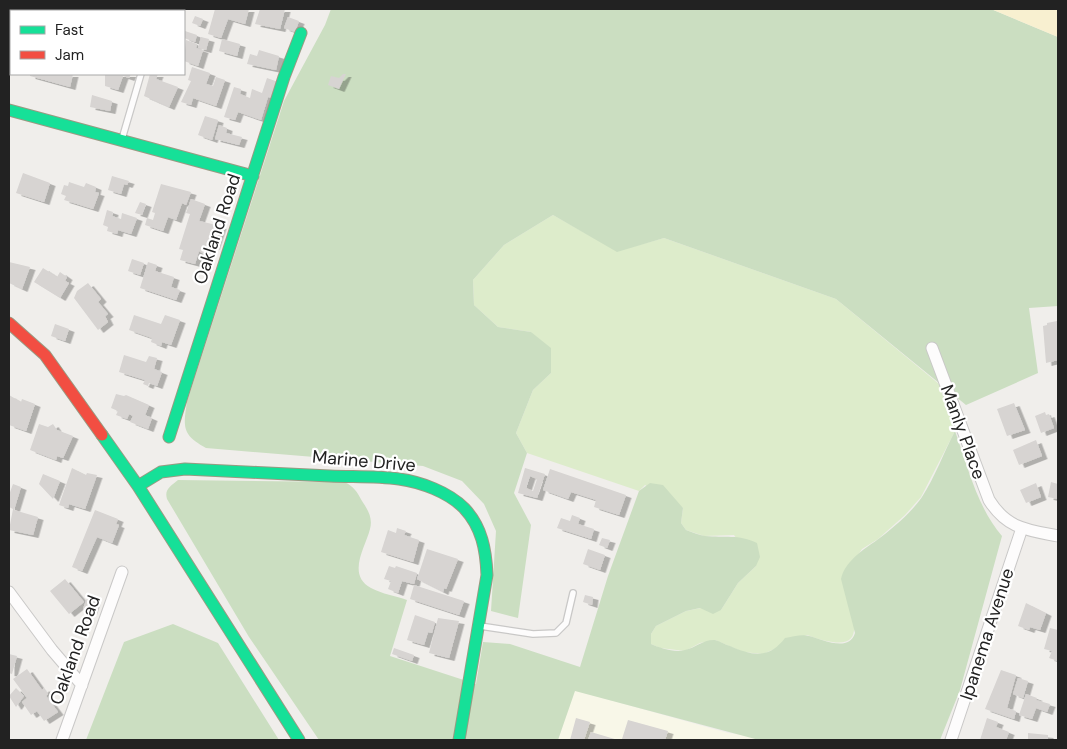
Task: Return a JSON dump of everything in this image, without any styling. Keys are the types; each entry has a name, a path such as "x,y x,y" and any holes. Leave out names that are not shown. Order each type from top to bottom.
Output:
{"street":[{"name":"Oakland Road","path":"169,437 284,77 301,33"},
{"path":"9,110 253,176"},
{"path":"9,323 45,355 138,486 300,740"},
{"name":"Manly Place","path":"932,348 989,500 998,515 1022,528"},
{"name":"Marine Drive","path":"138,486 161,472 185,469 390,479 422,483 456,499 465,507 475,522 483,542 487,575 459,740"},
{"path":"1022,528 1058,536"},
{"name":"Ipanema Avenue","path":"951,740 1022,528"},
{"name":"Oakland Road","path":"62,740 122,572"},
{"path":"9,592 52,650 82,685"}],"lane":[{"path":"122,140 141,75"},
{"path":"478,626 533,634 552,634 561,630 566,623 573,593"}],"shaded area":[{"path":"574,690 728,733 749,736 759,740 558,740"}],"green space":[{"path":"331,9 991,9 1058,37 1058,306 1029,308 1038,373 966,405 836,299 664,238 617,252 553,215 504,245 473,280 474,305 498,327 531,332 551,348 551,373 533,390 516,433 527,453 514,493 531,525 518,618 491,611 496,531 484,504 462,481 423,466 206,448 192,439 186,430 187,402 284,101 325,25"},
{"path":"553,215 617,251 664,238 836,299 939,384 955,431 921,497 905,515 878,539 862,549 842,579 854,622 854,632 850,639 842,642 828,641 807,635 763,654 743,652 715,640 700,643 685,651 660,648 651,644 651,634 656,626 686,611 701,608 721,610 738,583 756,566 734,535 704,536 686,530 681,523 683,508 645,485 639,491 527,453 516,433 533,390 551,373 531,332 498,327 474,305 473,280 504,245"},
{"path":"955,431 980,500 993,525 1002,536 960,690 940,740 759,740 575,691 558,740 319,740 249,637 166,496 169,488 178,480 344,482 353,487 368,511 371,521 360,560 360,576 371,588 407,600 390,656 476,684 483,642 510,644 580,667 608,576 639,491 650,483 663,485 683,508 681,523 686,530 705,536 738,537 750,540 757,543 760,557 756,566 738,583 721,610 713,614 700,608 686,611 656,626 651,634 651,644 668,650 681,651 707,641 715,640 746,652 760,654 773,650 785,638 803,635 828,642 841,644 847,642 852,639 855,633 841,579 846,567 855,556 895,526 918,503 931,481"},
{"path":"173,624 218,643 279,740 86,740 124,642"}],"sand":[{"path":"991,9 1058,9 1058,37"}],"building":[{"path":"58,9 91,9 90,10"},
{"path":"215,9 249,9 245,24 228,19 221,38 208,34"},
{"path":"260,9 285,9 280,29 255,24"},
{"path":"195,16 203,19 200,26 192,23"},
{"path":"288,17 299,21 295,32 284,28"},
{"path":"185,31 197,35 195,42 185,38"},
{"path":"201,37 209,39 206,50 198,48"},
{"path":"222,39 240,44 237,56 219,51"},
{"path":"186,40 197,44 196,48 203,50 198,66 185,61"},
{"path":"259,50 279,56 276,70 247,64 250,54 257,56"},
{"path":"192,67 210,73 206,84 213,86 216,77 225,80 216,106 193,98 191,105 181,102 191,81 188,80"},
{"path":"346,74 339,89 328,85 331,76 339,78"},
{"path":"30,75 73,75 70,87"},
{"path":"105,75 130,75 129,78 123,76 118,90 105,86"},
{"path":"150,75 158,75 156,79 178,87 169,107 144,96"},
{"path":"267,78 278,82 273,98 268,97 261,120 238,112 235,120 224,117 234,87 241,89 240,94 250,98 252,89 262,93"},
{"path":"92,95 112,101 110,111 90,107"},
{"path":"205,116 218,120 212,140 198,135"},
{"path":"219,125 227,128 226,133 242,137 239,145 215,139"},
{"path":"23,173 50,183 44,202 16,193"},
{"path":"112,176 129,181 127,185 124,184 121,194 108,190"},
{"path":"69,182 84,187 86,183 96,187 95,192 99,193 93,209 64,200 66,196 61,194 64,185 68,186"},
{"path":"161,184 191,192 186,205 182,203 176,220 168,217 163,231 145,225 147,218 153,220 155,213 152,212"},
{"path":"191,199 205,204 199,221 221,226 210,253 206,255 199,251 195,264 180,260 183,250 179,249 190,214 186,213"},
{"path":"140,202 146,204 142,215 135,213"},
{"path":"107,210 113,212 112,216 121,219 122,213 137,218 131,234 118,230 117,234 107,231 108,227 103,225"},
{"path":"132,259 144,263 140,275 128,271"},
{"path":"9,262 30,267 22,289 9,283"},
{"path":"148,262 157,265 155,271 174,277 171,287 180,290 176,300 140,288"},
{"path":"43,268 57,277 60,272 67,277 65,281 69,283 60,298 34,282"},
{"path":"88,283 101,299 98,302 108,314 105,316 108,322 98,330 74,298 77,291"},
{"path":"134,315 161,324 165,315 180,320 171,345 162,342 161,346 151,342 152,338 129,330"},
{"path":"1057,321 1058,360 1046,363 1043,326"},
{"path":"55,324 69,329 65,341 51,336"},
{"path":"124,355 146,362 149,356 157,358 154,369 162,372 157,386 149,383 148,386 143,384 145,380 119,372"},
{"path":"116,394 126,395 149,405 145,415 152,418 148,429 130,422 133,416 129,414 127,419 116,415 118,411 111,408"},
{"path":"9,395 21,402 22,399 35,404 26,431 9,425"},
{"path":"1014,403 1025,430 1007,436 997,409"},
{"path":"1045,412 1046,415 1049,414 1054,428 1041,433 1035,416"},
{"path":"39,424 48,427 53,424 57,430 73,436 63,458 57,456 56,460 30,450"},
{"path":"1036,440 1042,456 1019,465 1013,450"},
{"path":"72,468 86,475 87,473 97,475 85,509 69,504 68,508 59,505"},
{"path":"525,468 545,474 537,498 518,493","holes":["530,476 537,479 533,491 526,488"]},
{"path":"550,469 626,495 619,515 594,507 596,500 571,492 568,499 543,490"},
{"path":"43,474 60,481 53,499 39,484"},
{"path":"1051,482 1058,484 1058,499 1048,497"},
{"path":"1036,483 1041,497 1026,503 1020,490"},
{"path":"13,484 21,487 14,510 38,517 33,535 9,530 13,509 9,507 9,495"},
{"path":"95,510 118,519 116,524 119,525 112,543 97,537 82,571 72,567"},
{"path":"572,515 580,518 578,524 594,529 591,539 557,528 561,518 570,521"},
{"path":"397,528 406,531 404,535 419,540 413,562 381,552 388,530 396,533"},
{"path":"602,538 610,540 607,548 599,545"},
{"path":"427,549 458,559 443,592 417,579"},
{"path":"588,549 605,555 600,570 583,564"},
{"path":"389,566 395,568 396,566 417,573 414,584 402,581 398,593 388,589 391,581 384,579"},
{"path":"65,579 84,602 69,614 50,591"},
{"path":"414,585 464,601 459,615 410,599"},
{"path":"585,595 593,597 592,605 583,602"},
{"path":"87,598 95,601 91,612 83,609"},
{"path":"1026,603 1046,613 1040,630 1030,627 1029,630 1018,626"},
{"path":"415,615 435,622 432,633 428,632 424,645 407,640"},
{"path":"438,618 459,621 449,658 429,653"},
{"path":"1050,628 1058,630 1058,661 1049,658 1052,651 1044,649"},
{"path":"394,648 414,655 412,661 392,654"},
{"path":"9,654 17,656 12,674 9,673"},
{"path":"27,669 42,690 44,688 48,694 46,696 58,712 44,721 37,711 31,715 22,702 27,698 13,679"},
{"path":"1001,670 1016,675 1007,708 1016,711 1014,719 985,709"},
{"path":"1018,678 1028,681 1023,698 1013,694"},
{"path":"16,688 24,696 16,707 9,696"},
{"path":"1026,694 1037,698 1036,700 1050,704 1047,712 1036,708 1032,719 1019,715"},
{"path":"576,718 590,722 584,740 570,740"},
{"path":"987,718 998,722 996,727 1009,732 1006,740 980,740"},
{"path":"628,720 668,731 665,740 622,739"},
{"path":"591,732 618,740 588,740"},
{"path":"1028,733 1048,735 1048,740 1028,740"}],"traffic: fast":[{"path":"169,437 284,77 301,33"},
{"path":"9,110 253,176"},
{"path":"102,435 138,486 299,740"},
{"path":"138,486 161,472 185,469 382,477 407,480 425,485 458,502 470,515 479,531 486,557 487,575 459,740"}],"traffic: jam":[{"path":"9,323 45,355 102,435"}]}
